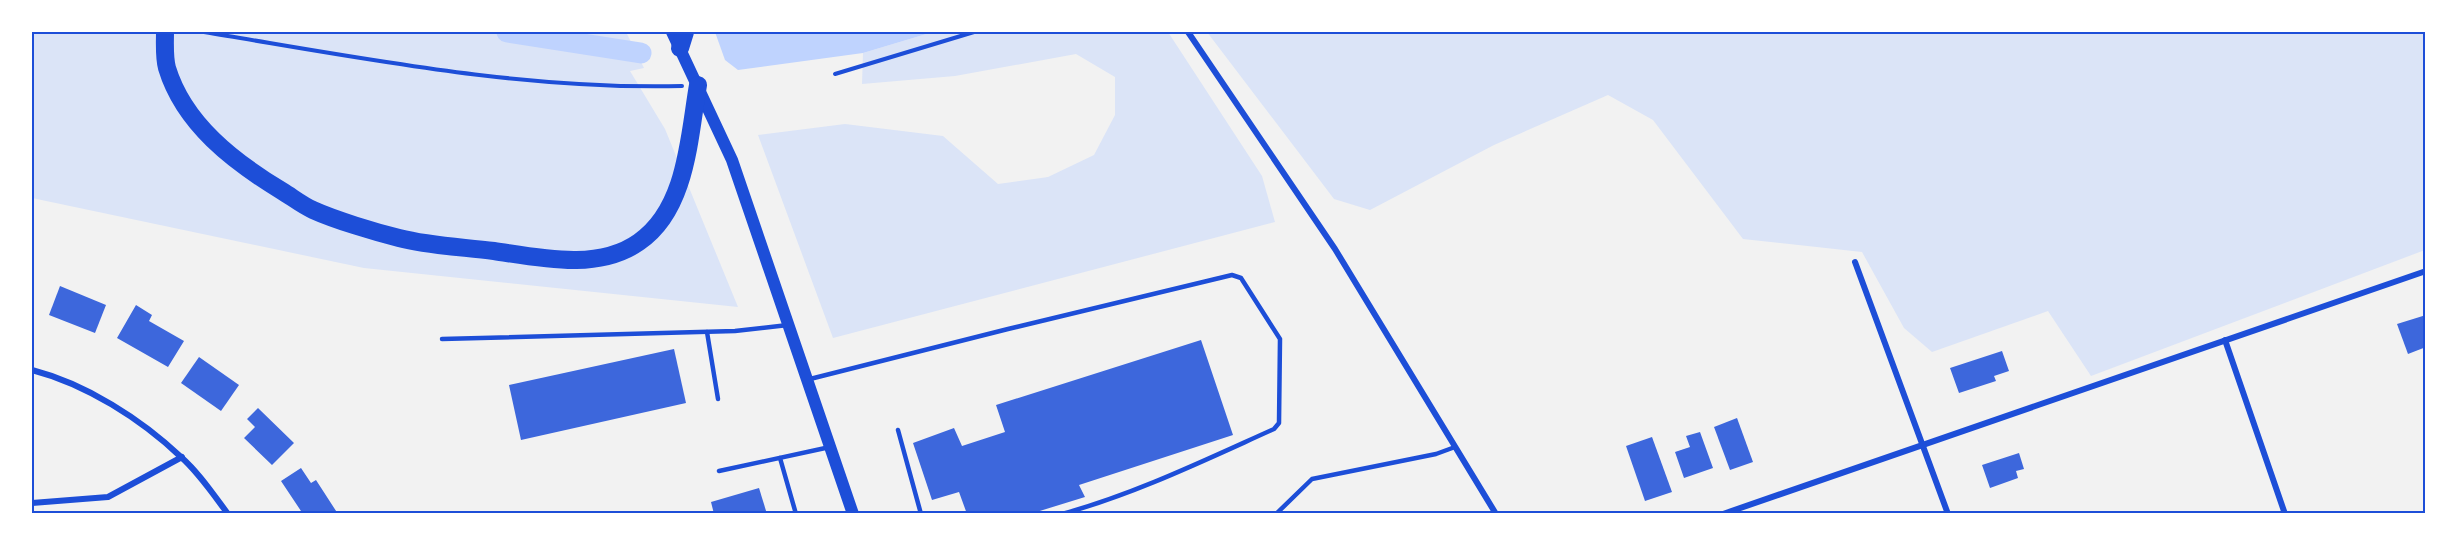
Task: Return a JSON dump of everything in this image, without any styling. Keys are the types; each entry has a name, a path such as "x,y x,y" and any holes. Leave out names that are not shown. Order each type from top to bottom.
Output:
{"highway":[{"path":"165,32 166,67 186,108 214,143 251,172 313,210 400,238 540,258 598,260 617,254 640,242 656,227 669,208 686,158 698,85"}],"main road":[{"path":"672,32 682,40 689,66 732,160 853,513"}],"street":[{"path":"1188,32 1335,249 1496,513"},
{"path":"1854,262 1948,513"},
{"path":"1723,513 2426,271"},
{"path":"2225,340 2285,513"},
{"path":"32,370 86,391 131,417 182,457 228,513"},
{"path":"32,503 108,497 182,457"}],"lane":[{"path":"807,380 1008,328 1232,275 1241,278 1280,339 1279,423 1274,429 1208,459 1093,505 1062,513"},
{"path":"442,339 707,332 788,325"},
{"path":"707,332 718,399"},
{"path":"898,430 921,513"},
{"path":"719,471 830,447"},
{"path":"1276,513 1312,479 1436,454 1455,447"},
{"path":"780,458 796,513"}],"path":[{"path":"204,32 529,82 620,87 698,85"},
{"path":"834,74 974,32"}],"shaded area":[{"path":"32,32 626,32 644,68 630,71 665,129 738,307 364,268 32,198"},
{"path":"933,32 1168,32 1262,176 1275,222 833,338 758,135 845,124 943,136 998,184 1048,177 1094,155 1115,115 1115,77 1076,54 955,76 862,84 863,53"},
{"path":"1207,32 2425,32 2425,250 2091,376 2048,311 1932,352 1904,328 1862,252 1743,239 1653,120 1608,95 1494,145 1370,210 1334,199"}],"water":[{"path":"715,32 933,32 863,53 738,70 725,60"}],"building":[{"path":"60,286 106,305 95,333 49,315"},
{"path":"136,305 152,315 149,321 184,341 168,367 117,338"},
{"path":"2426,315 2426,347 2408,354 2397,324"},
{"path":"1201,340 1233,435 1079,485 1085,497 1030,514 967,514 959,492 932,500 913,443 954,428 962,446 1005,432 996,405"},
{"path":"674,349 686,403 521,440 509,385"},
{"path":"2002,351 2009,371 1994,376 1996,381 1959,393 1950,368"},
{"path":"199,357 239,385 221,411 181,383"},
{"path":"258,408 294,443 272,465 244,438 255,427 247,419"},
{"path":"1737,418 1753,462 1730,470 1714,427"},
{"path":"1700,432 1713,468 1684,478 1675,452 1690,447 1686,436"},
{"path":"1652,437 1672,492 1645,501 1626,446"},
{"path":"2019,453 2024,469 2016,471 2018,478 1990,488 1982,465"},
{"path":"301,468 311,483 316,480 338,514 303,514 281,481"},
{"path":"759,488 767,514 714,514 711,502"}],"waterway":[{"path":"507,32 641,53"}]}
